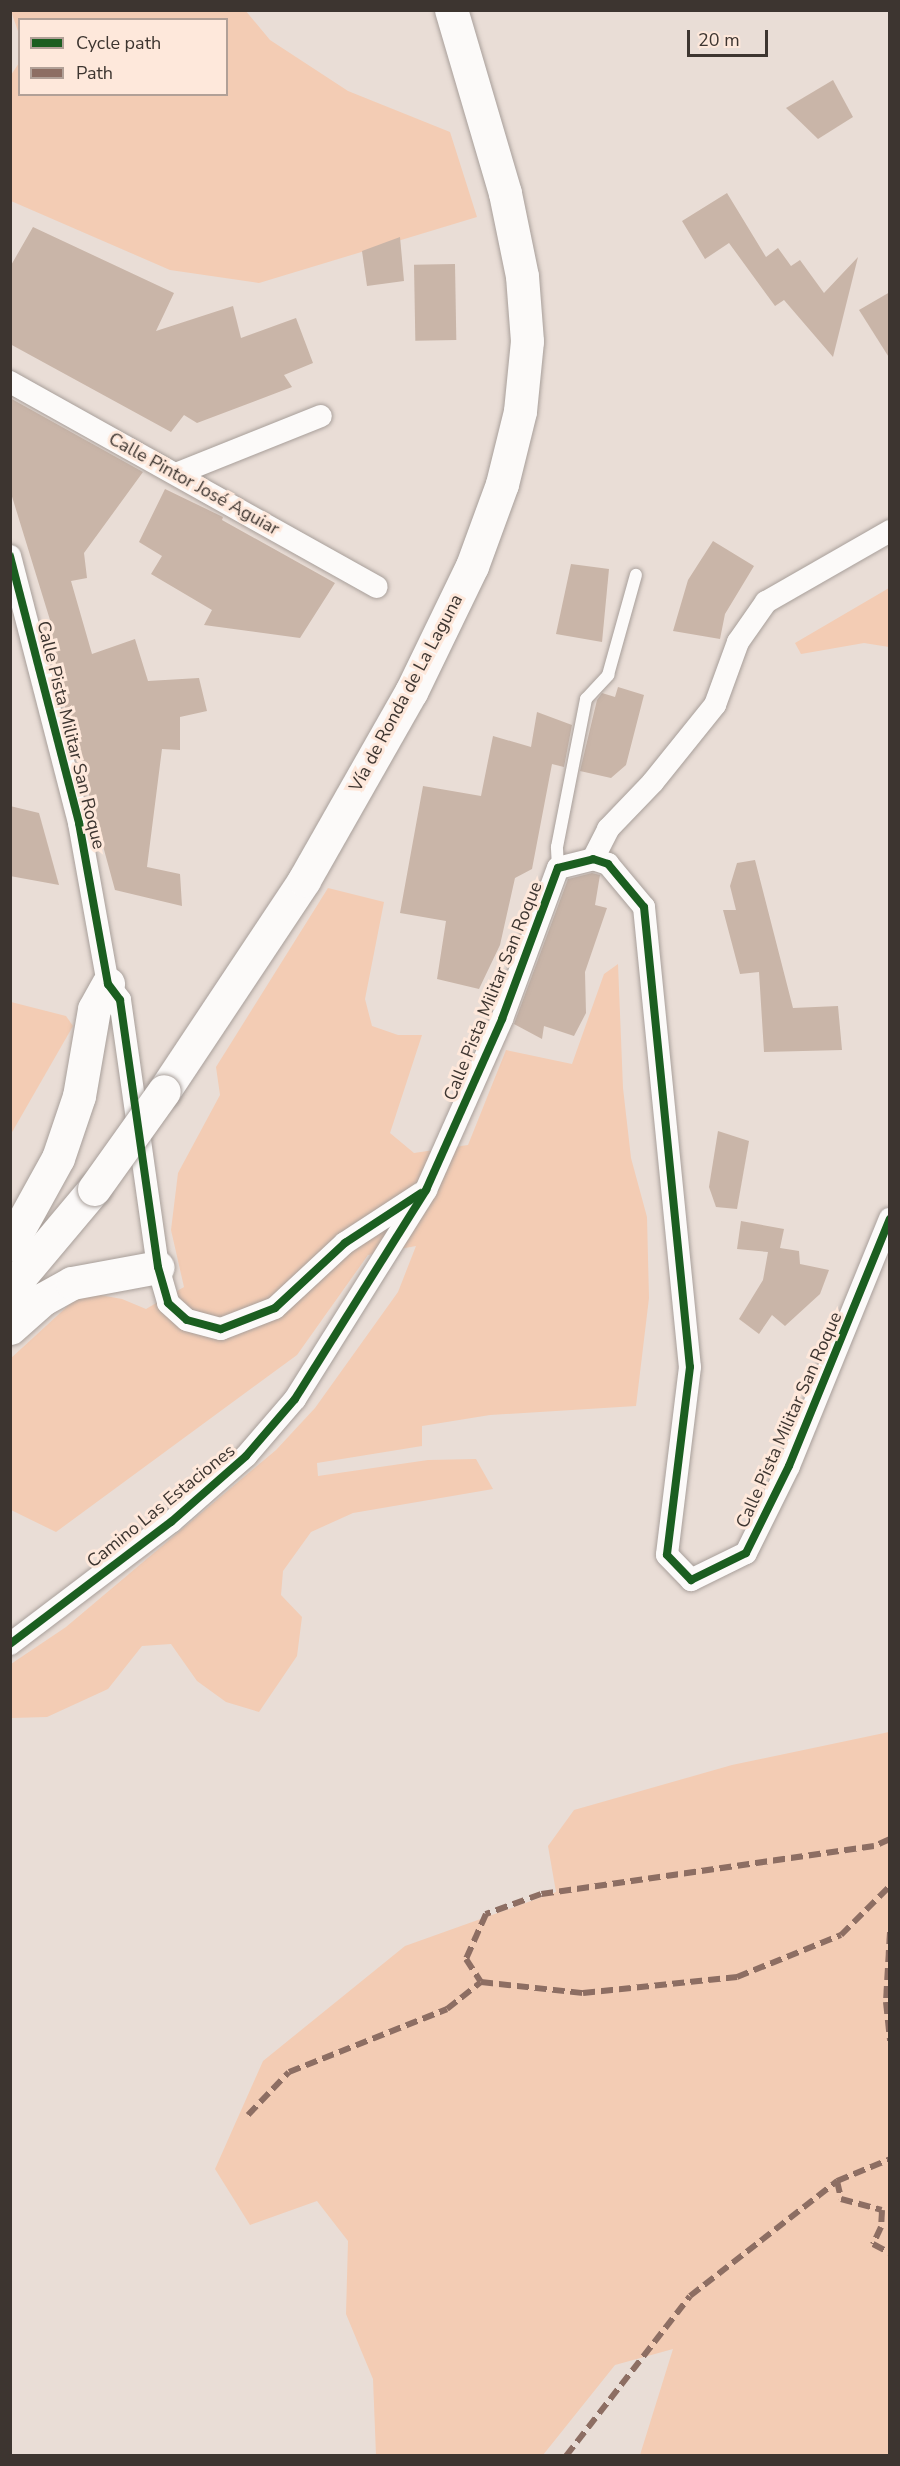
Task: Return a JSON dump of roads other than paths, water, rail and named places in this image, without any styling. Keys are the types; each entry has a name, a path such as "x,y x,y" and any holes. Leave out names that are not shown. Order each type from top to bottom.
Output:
{"main road":[{"name":"Vía de Ronda de La Laguna","path":"10,1289 94,1189 164,1091 304,880 411,692 472,566 502,484 520,411 527,341 522,276 505,193 451,10"},
{"path":"10,1245 58,1158 79,1096 94,1009 108,984"},
{"path":"10,1328 43,1299 72,1283 158,1267"}],"street":[{"name":"Calle Pintor José Aguiar","path":"10,382 377,587"},
{"path":"176,474 321,416"},
{"path":"593,859 608,829 652,782 714,705 738,642 766,602 890,531"},
{"name":"Calle Pista Militar San Roque","path":"10,556 79,823 108,984 120,1000 158,1267 168,1303 187,1320 222,1329 275,1308 345,1243 426,1190 502,1019 558,868 593,859 608,864 644,907 690,1367 667,1555 691,1580 746,1553 789,1466 890,1219"},
{"name":"Camino Las Estaciones","path":"10,1644 171,1522 246,1456 295,1399 426,1190"}],"lane":[{"path":"558,868 557,847 586,699 608,675 636,574"}]}
